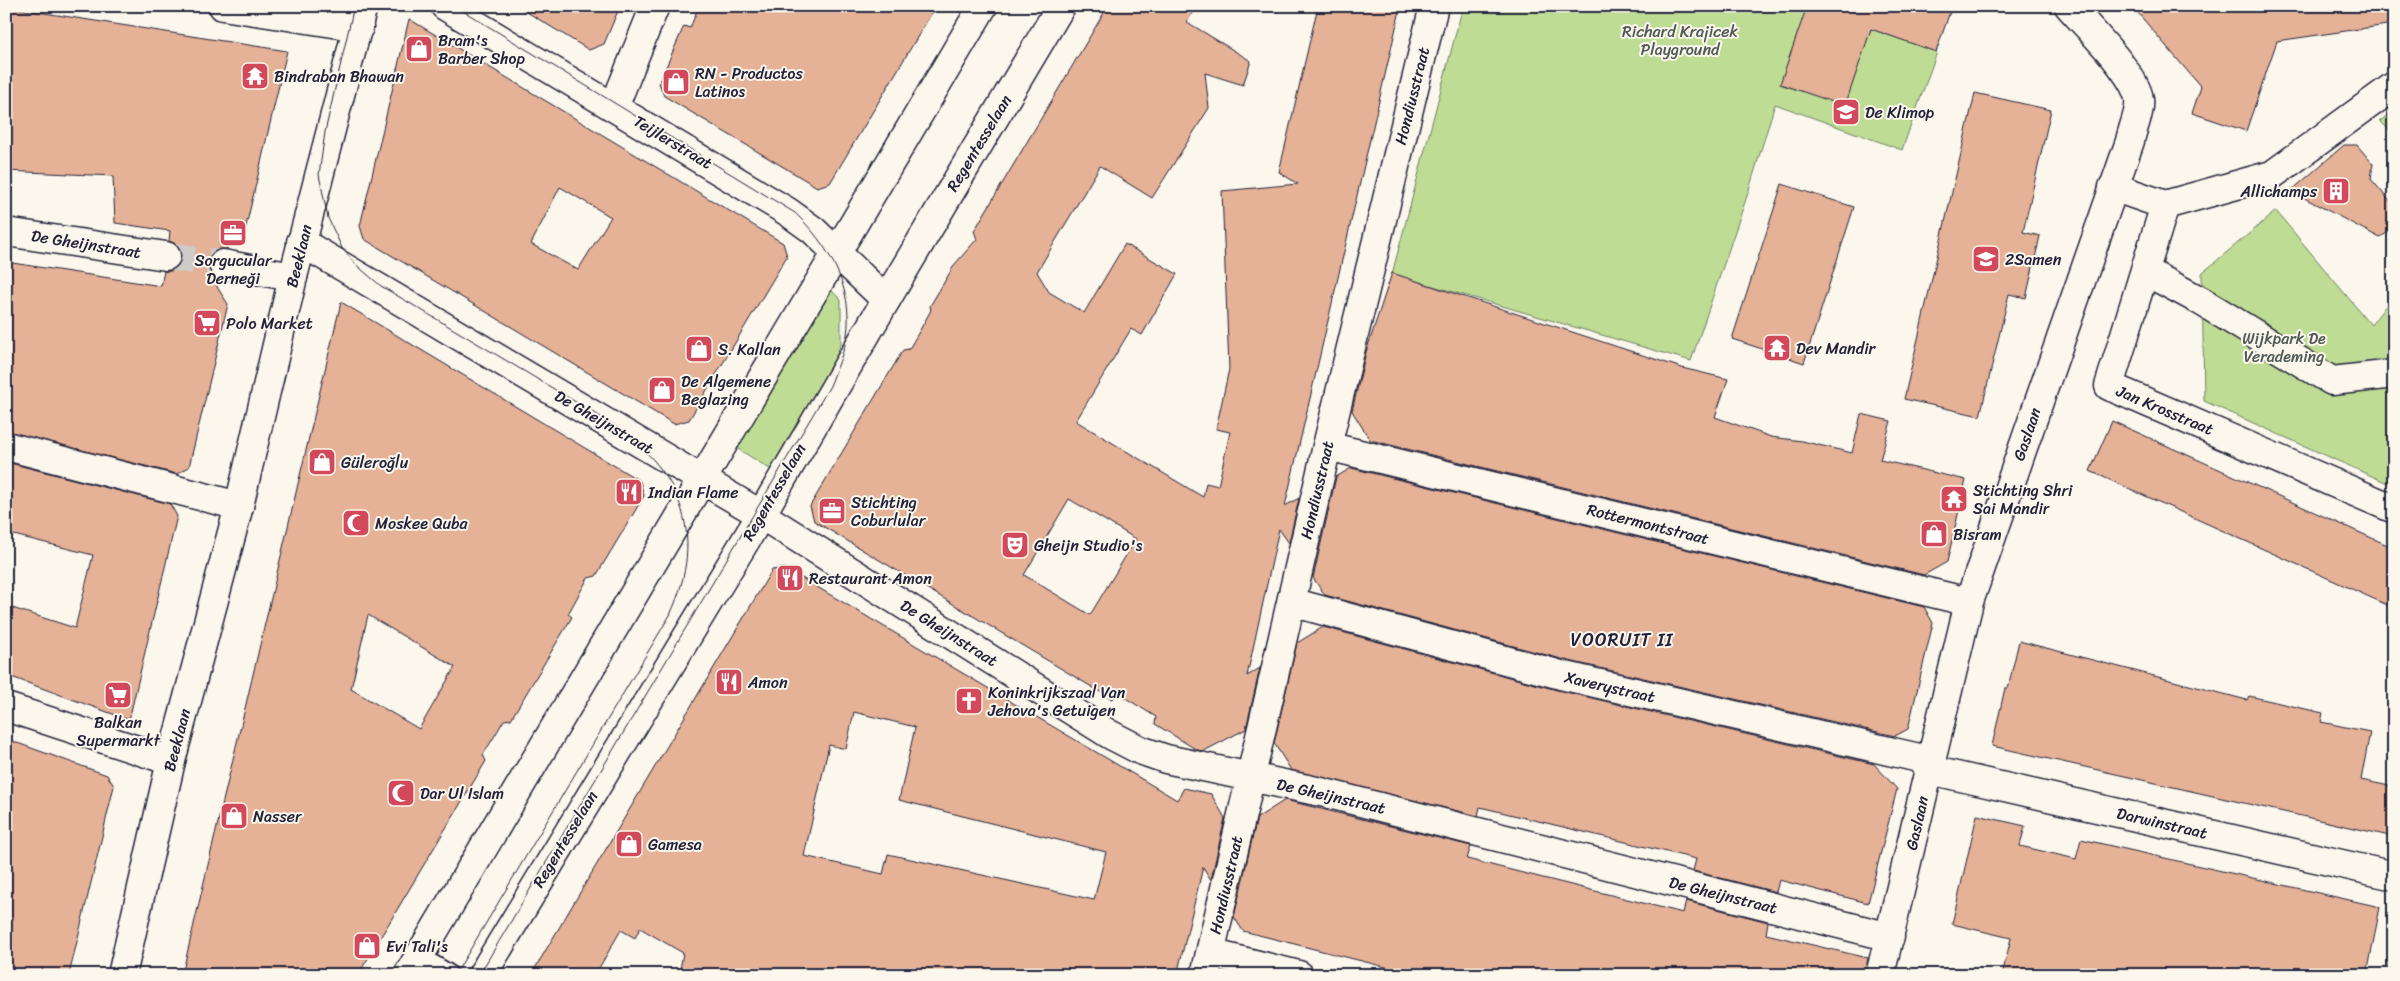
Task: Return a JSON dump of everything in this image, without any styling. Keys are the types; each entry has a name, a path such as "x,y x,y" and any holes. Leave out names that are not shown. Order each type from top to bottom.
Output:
{"street":[{"path":"223,6 361,17"},
{"name":"Teijlerstraat","path":"445,6 788,212 813,230 886,300"},
{"path":"614,107 655,6"},
{"path":"413,966 983,6"},
{"name":"Regentesselaan","path":"482,975 761,515 1061,6"},
{"name":"Hondiusstraat","path":"1207,964 1327,446 1434,6"},
{"name":"Gaslaan","path":"1880,975 1969,602 2130,141 2139,100 2134,84 2122,66 2069,6"},
{"name":"Beeklaan","path":"122,975 171,761 239,506 293,277 361,17"},
{"path":"2113,187 2165,205 2272,175 2394,86"},
{"name":"Jan Krosstraat","path":"2165,205 2109,386 2394,510"},
{"name":"De Gheijnstraat","path":"6,232 166,256"},
{"name":"De Gheijnstraat","path":"302,242 761,515 1109,734 1140,750 1166,759 1321,792 1890,937"},
{"path":"223,264 293,277"},
{"path":"2145,271 2201,301 2332,381 2394,374"},
{"path":"6,446 239,506"},
{"name":"Rottermontstraat","path":"1327,446 1969,602"},
{"name":"Xaverystraat","path":"1291,602 1561,676 1931,765"},
{"path":"6,707 171,761"},
{"name":"Darwinstraat","path":"1931,765 2394,876"},
{"path":"1207,964 1299,975"}],"lane":[{"path":"413,966 446,975"}],"green space":[{"name":"Richard Krajicek Playground","path":"1463,6 1805,6 1937,52 1902,150 1775,104 1748,193 1691,361 1392,274"},
{"path":"2394,110 2394,135 2380,121"},
{"name":"Wijkpark De Verademing","path":"2276,211 2371,325 2394,295 2394,486 2204,401 2202,273"},
{"path":"829,288 841,300 841,343 827,383 773,471 732,445"}],"building":[{"path":"517,6 620,6 604,44 589,50"},
{"path":"699,6 936,6 830,183 817,187 664,96 659,83 684,26 690,28"},
{"path":"1108,6 1196,6 1187,22 1251,61 1243,85 1205,73 1209,108 1152,198 1100,166 1037,272 1049,292 1084,313 1125,244 1177,274 1142,335 1131,329 1076,421 1203,497 1206,483 1218,486 1230,432 1216,429 1229,369 1222,191 1298,184 1279,172 1318,6 1401,6 1285,506 1299,498 1289,543 1279,529 1247,676 1260,668 1246,729 1204,751 1197,750 1155,724 1156,717 1116,692 1112,699 814,521 810,506 903,350 909,349 931,310 930,306 955,264 977,239 974,231","holes":["1069,499 1136,539 1090,615 1024,575"]},
{"path":"1807,6 1952,6 1936,52 1871,29 1845,106 1780,84"},
{"path":"2132,6 2394,6 2394,24 2277,41 2246,131 2192,113 2201,87"},
{"path":"6,7 287,51 244,235 227,246 227,249 218,249 211,254 208,261 208,270 219,279 217,287 228,304 189,467 177,474 6,431 6,262 161,286 164,271 171,271 178,266 181,251 176,244 169,241 170,231 115,223 113,176 6,171"},
{"path":"409,19 783,243 787,256 689,420 674,424 364,239 360,226","holes":["560,187 611,217 578,270 531,244"]},
{"path":"1975,93 2051,110 2023,232 2040,236 2026,298 2009,294 1980,416 1904,399"},
{"name":"Allichamps","path":"2344,145 2357,145 2373,164 2371,179 2394,206 2394,227 2380,238 2291,191"},
{"path":"1782,184 1854,207 1804,363 1732,339"},
{"path":"1392,273 1682,368 1728,379 1715,417 1771,437 1802,441 1852,453 1861,414 1891,421 1880,460 1966,480 1947,562 1924,575 1370,440 1352,411 1366,352"},
{"path":"341,302 640,481 644,496 596,576 588,578 568,614 572,617 511,719 504,720 483,755 486,761 358,975 182,975","holes":["368,615 455,667 419,729 351,689"]},
{"path":"2112,421 2394,548 2394,608 2090,471"},
{"path":"6,462 170,504 177,516 129,720 6,675 6,606 75,628 93,555 6,533"},
{"path":"1351,468 1924,607 1933,623 1908,729 1895,736 1565,660 1325,595 1313,578 1336,477"},
{"path":"785,568 1177,800 1184,788 1211,794 1225,818 1211,880 1203,867 1177,975 679,975 683,953 640,928 635,938 621,930 595,975 531,975 772,570","holes":["854,712 915,727 899,800 1106,852 1094,900 888,854 883,874 804,856 829,745 846,749"]},
{"path":"1323,627 1557,690 1874,764 1897,789 1868,903 1779,880 1776,892 1693,871 1696,859 1480,807 1478,816 1291,770 1274,743 1297,643"},
{"path":"2019,641 2247,700 2249,696 2323,713 2321,722 2370,732 2361,780 2394,787 2394,837 1992,746 2005,688 2008,688"},
{"path":"6,739 107,775 114,786 69,975 6,975"},
{"path":"1285,800 1471,846 1467,859 1683,913 1686,901 1768,922 1766,934 1868,958 1865,975 1417,975 1243,931 1234,917 1257,818"},
{"path":"1977,815 2025,826 2020,846 2076,859 2081,839 2380,907 2367,975 2002,975 2011,938 1952,924"}],"tunnel":[{"path":"166,256 223,264"}],"tram line":[{"path":"354,6 325,132 319,175 328,218 342,248 354,263 381,286 606,420 632,439 653,459 669,481 680,504 686,529 686,556 681,585 670,615 455,975"},
{"path":"455,6 795,213 818,239 836,268 846,300 848,318 844,348 830,386 479,975"}],"place":[{"name":"Bram's Barber Shop","path":"419,49"},
{"name":"Bindraban Bhawan","path":"255,76"},
{"name":"RN - Productos Latinos","path":"676,82"},
{"name":"De Klimop","path":"1846,112"},
{"name":"Allichamps","path":"2336,191"},
{"name":"Sorgucular Derneği","path":"233,233"},
{"name":"2Samen","path":"1986,259"},
{"name":"Polo Market","path":"207,323"},
{"name":"Dev Mandir","path":"1777,348"},
{"name":"S. Kallan","path":"699,349"},
{"name":"De Algemene Beglazing","path":"662,390"},
{"name":"Güleroğlu","path":"322,462"},
{"name":"Indian Flame","path":"629,492"},
{"name":"Stichting Shri Sai Mandir","path":"1954,499"},
{"name":"Stichting Coburlular","path":"832,511"},
{"name":"Moskee Quba","path":"356,523"},
{"name":"Bisram","path":"1934,534"},
{"name":"Gheijn Studio's","path":"1015,545"},
{"name":"Restaurant Amon","path":"790,578"},
{"name":"Amon","path":"729,682"},
{"name":"Balkan Supermarkt","path":"118,695"},
{"name":"Koninkrijkszaal Van Jehova's Getuigen","path":"969,701"},
{"name":"Dar Ul Islam","path":"401,793"},
{"name":"Nasser","path":"234,816"},
{"name":"Gamesa","path":"629,844"},
{"name":"Evi Tali's","path":"367,946"}],"district":[{"name":"VOORUIT II","path":"1622,640"}]}
